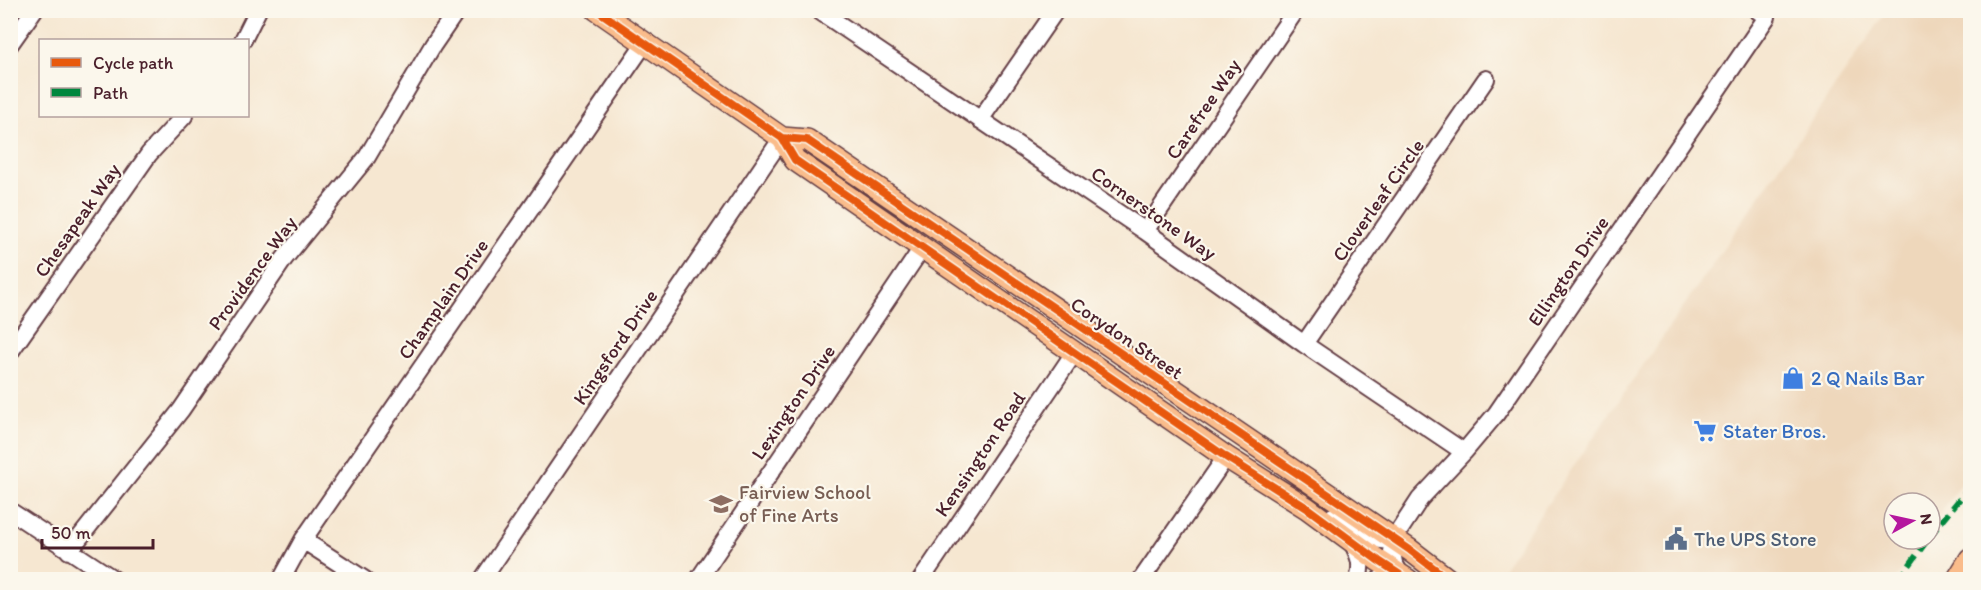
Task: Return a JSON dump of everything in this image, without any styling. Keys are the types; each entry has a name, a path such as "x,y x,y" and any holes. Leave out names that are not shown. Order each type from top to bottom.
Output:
{"main road":[{"name":"Corydon Street","path":"597,10 782,138 795,160 1226,457 1307,508 1405,577"},
{"name":"Corydon Street","path":"782,138 807,140 1394,539 1449,579"},
{"path":"1956,579 1971,559"}],"street":[{"path":"10,44 34,10"},
{"path":"244,39 258,10"},
{"name":"Providence Way","path":"69,551 181,410 284,259 367,157 433,45 457,10"},
{"name":"Cornerstone Way","path":"818,10 1145,231 1304,344 1464,452"},
{"path":"980,120 1056,10"},
{"name":"Carefree Way","path":"1145,231 1296,10"},
{"name":"Ellington Drive","path":"1394,539 1420,499 1496,414 1762,14"},
{"name":"Champlain Drive","path":"280,579 303,540 645,44"},
{"name":"Cloverleaf Circle","path":"1304,344 1486,79"},
{"name":"Chesapeak Way","path":"10,352 149,154 183,117"},
{"name":"Kingsford Drive","path":"482,579 782,138"},
{"name":"Lexington Drive","path":"698,579 922,248"},
{"name":"Kensington Road","path":"921,579 1074,353"},
{"path":"1141,579 1226,457"},
{"name":"Corydon Street","path":"1307,508 1321,508 1376,542 1394,539"},
{"path":"10,511 69,551 116,579"},
{"path":"1394,539 1394,563 1405,577"},
{"path":"303,540 365,579"},
{"path":"1352,541 1360,558 1361,568 1358,579"},
{"path":"1379,579 1387,575 1405,577"}],"shaded area":[{"path":"1887,11 1970,11 1970,471 1942,512 1942,491 1882,491 1882,551 1915,551 1896,579 1496,579"}],"marked path":[{"path":"1942,521 1970,486"},
{"path":"1899,580 1920,551"}],"cycle path":[{"path":"597,10 782,138 795,160 1226,457 1307,508 1408,580"},
{"path":"782,138 807,140 1410,550 1449,580"}],"place":[{"name":"2 Q Nails Bar","path":"1793,378"},
{"name":"Stater Bros.","path":"1705,431"},
{"name":"Fairview School of Fine Arts","path":"721,504"},
{"name":"The UPS Store","path":"1676,539"}]}
